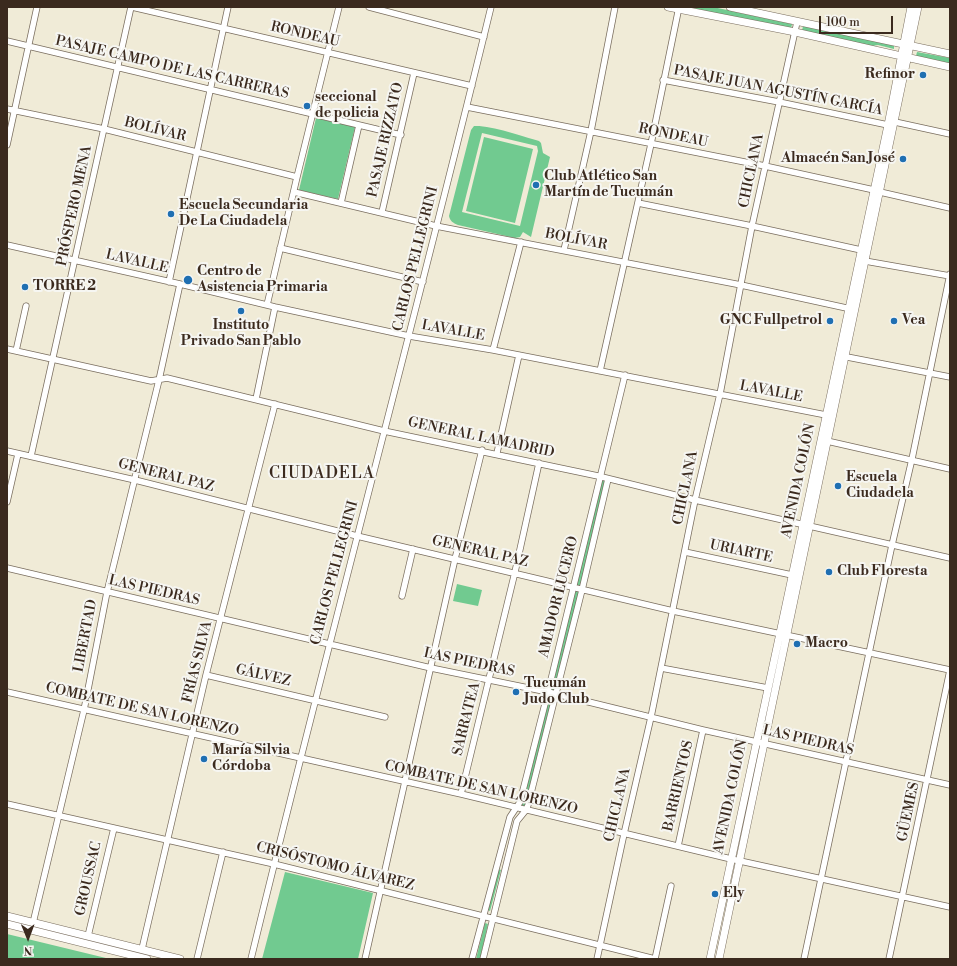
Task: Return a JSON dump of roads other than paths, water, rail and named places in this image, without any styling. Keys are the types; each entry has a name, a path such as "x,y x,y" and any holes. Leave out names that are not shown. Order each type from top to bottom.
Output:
{"main road":[{"path":"668,7 795,32 950,67"},
{"path":"730,7 950,54"},
{"name":"AVENIDA COLÓN","path":"719,959 739,861 768,688 783,634 792,576 827,441 846,357 861,250 895,122 907,46 911,7"},
{"name":"AVENIDA COLÓN","path":"907,46 918,7"},
{"name":"AVENIDA COLÓN","path":"710,959 760,742 783,634 806,524 838,355 865,261 888,126 905,57"},
{"path":"7,916 180,959"},
{"path":"7,924 147,959"}],"street":[{"path":"7,144 37,7"},
{"name":"RONDEAU","path":"132,7 472,86"},
{"name":"PRÓSPERO MENA","path":"31,456 76,260 117,68 132,7"},
{"path":"169,282 228,7"},
{"path":"267,305 339,7"},
{"path":"369,7 484,37"},
{"name":"CARLOS PELLEGRINI","path":"251,959 314,701 423,282 491,7"},
{"path":"564,250 591,131 614,7"},
{"path":"600,371 623,262 651,144 678,8"},
{"name":"CHICLANA","path":"597,959 651,717 695,500 720,394 752,226 797,22"},
{"name":"PASAJE CAMPO DE LAS CARRERAS","path":"7,41 401,135"},
{"name":"PASAJE RIZZATO","path":"382,212 401,135 414,73"},
{"name":"PASAJE JUAN AGUSTÍN GARCÍA","path":"663,80 779,102 888,126"},
{"name":"RONDEAU","path":"467,107 765,166 950,208"},
{"name":"BOLÍVAR","path":"7,109 104,129 297,177"},
{"name":"PASAJE JUAN AGUSTÍN GARCÍA","path":"895,122 950,134"},
{"path":"341,203 359,125"},
{"name":"BOLÍVAR","path":"294,192 436,226 740,285 852,310"},
{"path":"638,203 861,250"},
{"path":"493,350 521,242"},
{"name":"LAVALLE","path":"7,245 275,307 409,336 493,350 826,415"},
{"path":"280,248 423,282"},
{"path":"804,959 892,545 912,460 950,275 865,261"},
{"name":"LIBERTAD","path":"33,923 84,710 108,592 159,380 180,284"},
{"path":"16,351 26,306"},
{"path":"256,399 275,307"},
{"name":"GENERAL LAMADRID","path":"7,349 151,381 167,378 384,431 497,453 600,476 695,500 806,524 950,558"},
{"path":"838,355 950,377"},
{"path":"497,453 519,356"},
{"name":"AMADOR LUCERO","path":"472,959 482,916 511,813 517,808 520,802 625,376"},
{"name":"FRÍAS SILVA","path":"142,949 206,675 275,404"},
{"path":"827,441 950,469"},
{"path":"365,959 455,559 482,450"},
{"name":"GENERAL PAZ","path":"7,451 135,480 357,536 515,572 582,590 950,670"},
{"path":"7,502 18,454"},
{"name":"SARRATEA","path":"461,794 515,572 539,463"},
{"name":"AMADOR LUCERO","path":"483,959 517,821 526,810 582,590 608,479"},
{"path":"402,596 413,549"},
{"name":"URIARTE","path":"685,552 792,576"},
{"name":"LAS PIEDRAS","path":"7,568 431,668 548,692 846,763 928,779 950,785"},
{"path":"661,668 768,688"},
{"name":"GÜEMES","path":"889,959 950,670"},
{"name":"GÁLVEZ","path":"206,675 385,717"},
{"name":"COMBATE DE SAN LORENZO","path":"7,692 461,794 739,861 950,907"},
{"name":"BARRIENTOS","path":"678,846 704,730"},
{"name":"CRISÓSTOMO ÁLVAREZ","path":"7,804 274,864 655,959"},
{"name":"GROUSSAC","path":"88,936 114,828"},
{"path":"197,959 223,852"},
{"path":"496,865 505,867"},
{"path":"655,959 671,886"}],"place":[{"name":"Refinor","path":"923,75"},
{"name":"seccional de policia","path":"307,106"},
{"name":"Almacén San José","path":"903,159"},
{"name":"Club Atlético San Martín de Tucumán","path":"536,185"},
{"name":"Escuela Secundaria De La Ciudadela","path":"171,214"},
{"name":"Centro de Asistencia Primaria","path":"188,280"},
{"name":"TORRE 2","path":"25,287"},
{"name":"Instituto Privado San Pablo","path":"241,311"},
{"name":"GNC Fullpetrol","path":"830,321"},
{"name":"Vea","path":"894,321"},
{"name":"Escuela Ciudadela","path":"838,486"},
{"name":"Club Floresta","path":"829,572"},
{"name":"Macro","path":"797,644"},
{"name":"Tucumán Judo Club","path":"516,692"},
{"name":"María Silvia Córdoba","path":"204,759"},
{"name":"Ely","path":"715,894"}],"district":[{"name":"CIUDADELA","path":"322,474"}]}
